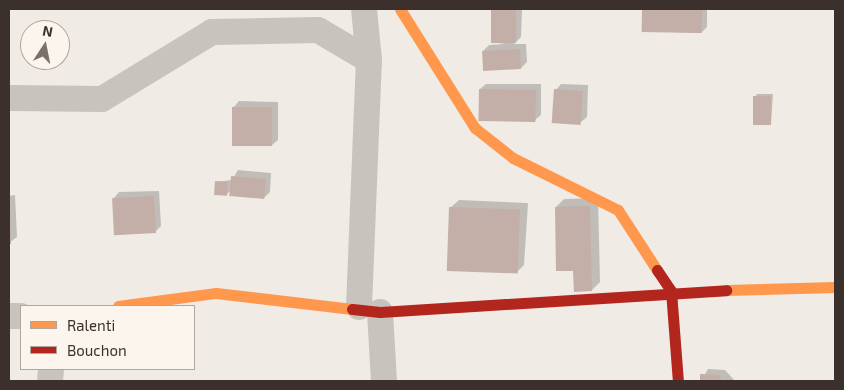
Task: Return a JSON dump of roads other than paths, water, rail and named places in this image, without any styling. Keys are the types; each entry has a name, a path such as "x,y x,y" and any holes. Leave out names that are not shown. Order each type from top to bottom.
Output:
{"street":[{"path":"364,9 369,60 369,309 384,381"},
{"path":"400,9 475,128 513,158 618,210 671,291 678,381"},
{"path":"9,98 102,99 212,32 318,30 369,60"},
{"path":"126,305 216,293 369,309 671,291 835,287"}]}
